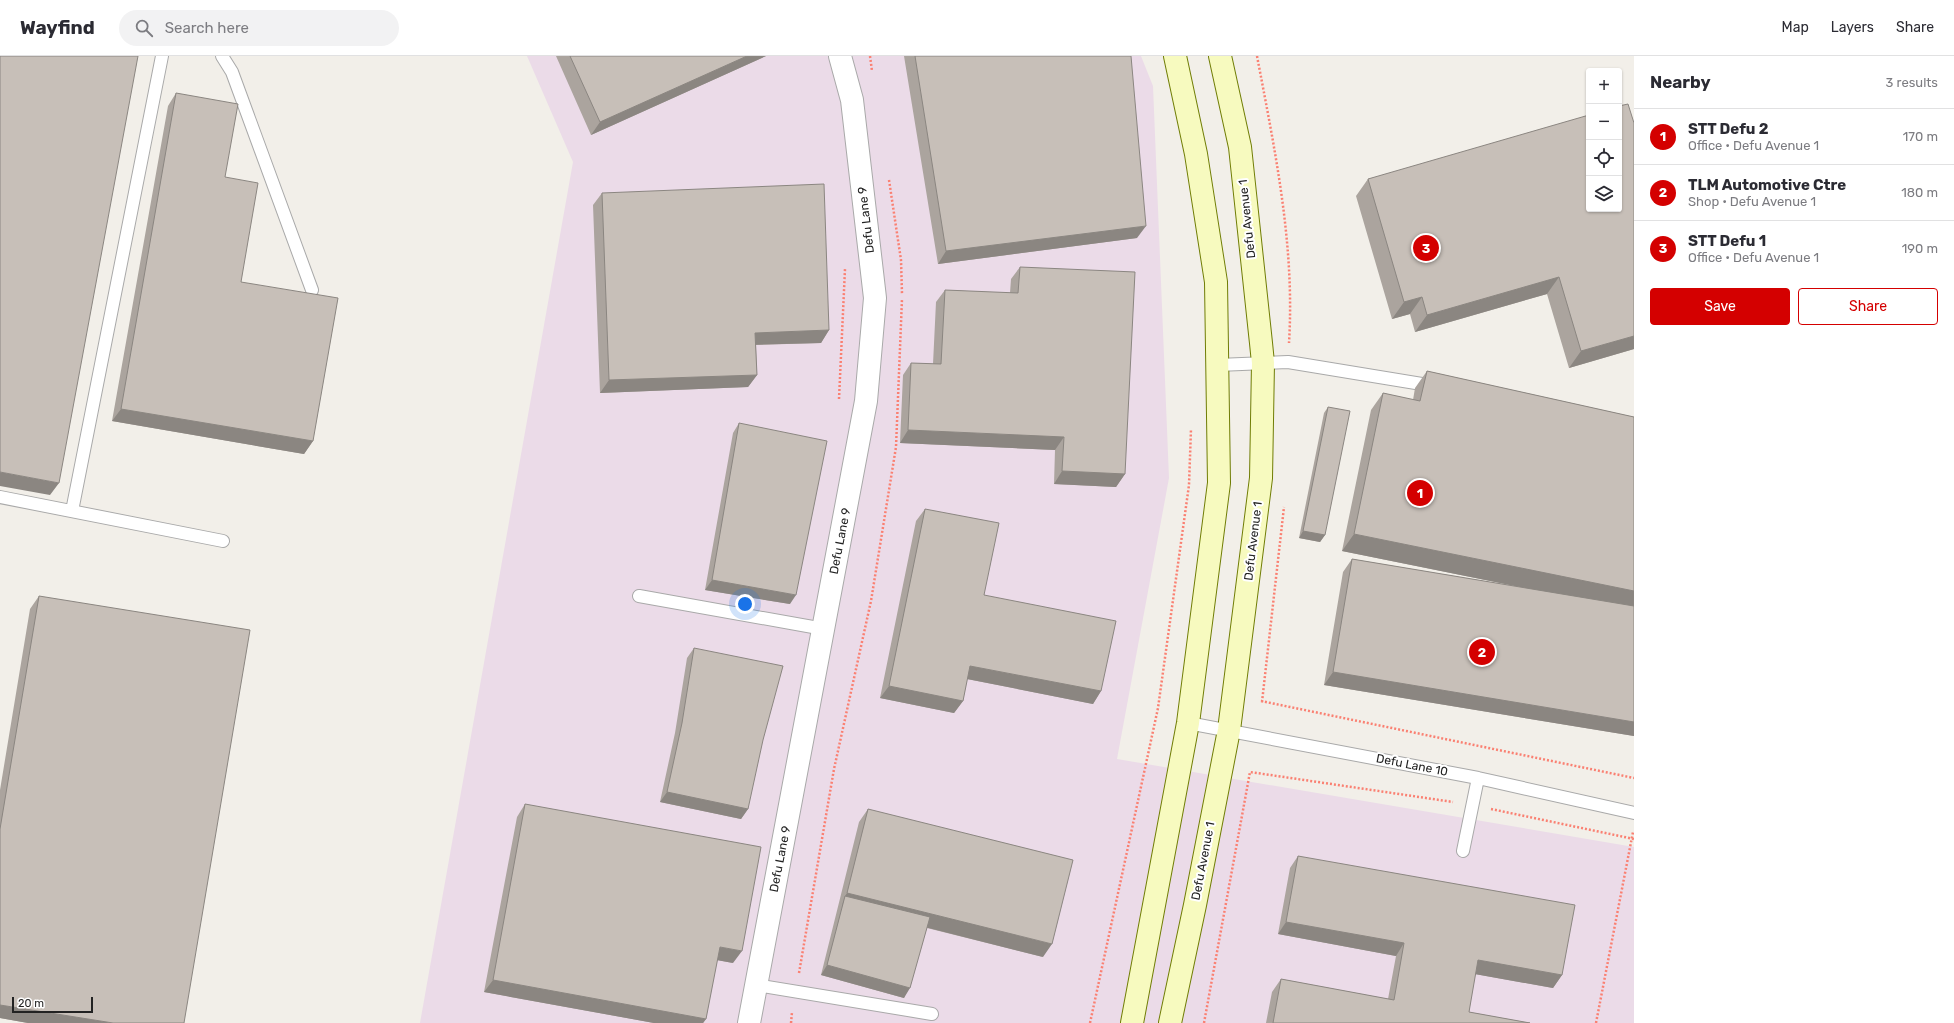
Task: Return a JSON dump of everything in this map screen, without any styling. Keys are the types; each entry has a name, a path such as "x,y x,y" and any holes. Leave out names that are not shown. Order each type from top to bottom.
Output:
{"main road":[{"path":"1132,1023 1188,723 1219,483 1216,282 1196,154 1175,56"},
{"name":"Defu Avenue 1","path":"1170,1023 1197,897 1229,730 1261,478 1262,363 1240,147 1220,56"}],"street":[{"name":"Defu Lane 9","path":"749,1023 866,401 875,298 852,100 840,56"}],"lane":[{"path":"72,511 162,56"},
{"path":"222,56 232,72 312,290"},
{"path":"1218,365 1288,362 1449,388"},
{"path":"0,497 222,540"},
{"path":"639,596 824,628"},
{"name":"Defu Lane 10","path":"1188,723 1478,778 1634,813"},
{"path":"1463,851 1478,778"},
{"path":"756,985 932,1014"}],"path":[{"path":"839,401 845,264"},
{"path":"1090,1023 1158,708 1190,485 1191,422"},
{"path":"1233,696 1634,778"},
{"path":"1204,1023 1250,772 1472,805 1633,839"},
{"path":"1596,1023 1633,839 1634,825"}],"shaded area":[{"path":"527,56 1141,56 1153,86 1169,478 1117,759 1634,847 1634,1023 420,1023 573,162"}],"building":[{"path":"0,56 138,56 59,483 0,472"},
{"path":"570,56 747,56 600,122"},
{"path":"915,56 1131,56 1146,226 946,251"},
{"path":"176,93 238,104 225,177 258,183 241,282 338,298 313,441 121,409"},
{"path":"1628,104 1634,123 1634,336 1581,351 1559,277 1427,315 1422,297 1404,302 1368,179 1586,116 1586,212 1622,212 1622,105"},
{"path":"824,184 829,330 755,333 757,375 609,380 602,193"},
{"path":"1020,267 1135,272 1125,474 1062,471 1064,437 908,430 911,363 941,364 945,290 1018,293"},
{"path":"1427,371 1634,417 1634,591 1354,534 1383,393 1420,401"},
{"path":"1328,407 1350,411 1325,535 1303,531"},
{"path":"739,423 827,441 796,595 712,580"},
{"path":"925,509 999,523 984,595 1116,621 1101,691 970,666 963,701 889,686"},
{"path":"1352,559 1634,606 1634,722 1333,672"},
{"path":"39,596 250,630 184,1023 113,1023 0,1005 0,829"},
{"path":"694,648 783,666 763,740 748,809 667,792 682,723"},
{"path":"525,804 761,847 742,951 720,947 706,1019 493,980"},
{"path":"868,809 1073,860 1052,944 847,893"},
{"path":"1298,856 1575,905 1562,975 1478,960 1469,1012 1530,1023 1273,1023 1281,979 1394,1000 1404,943 1286,922"},
{"path":"845,896 930,917 910,988 827,965"}],"place":[{"name":"STT Defu 1","path":"1426,248"},
{"name":"STT Defu 2","path":"1420,493"},
{"name":"TLM Automotive Ctre","path":"1482,652"}]}
